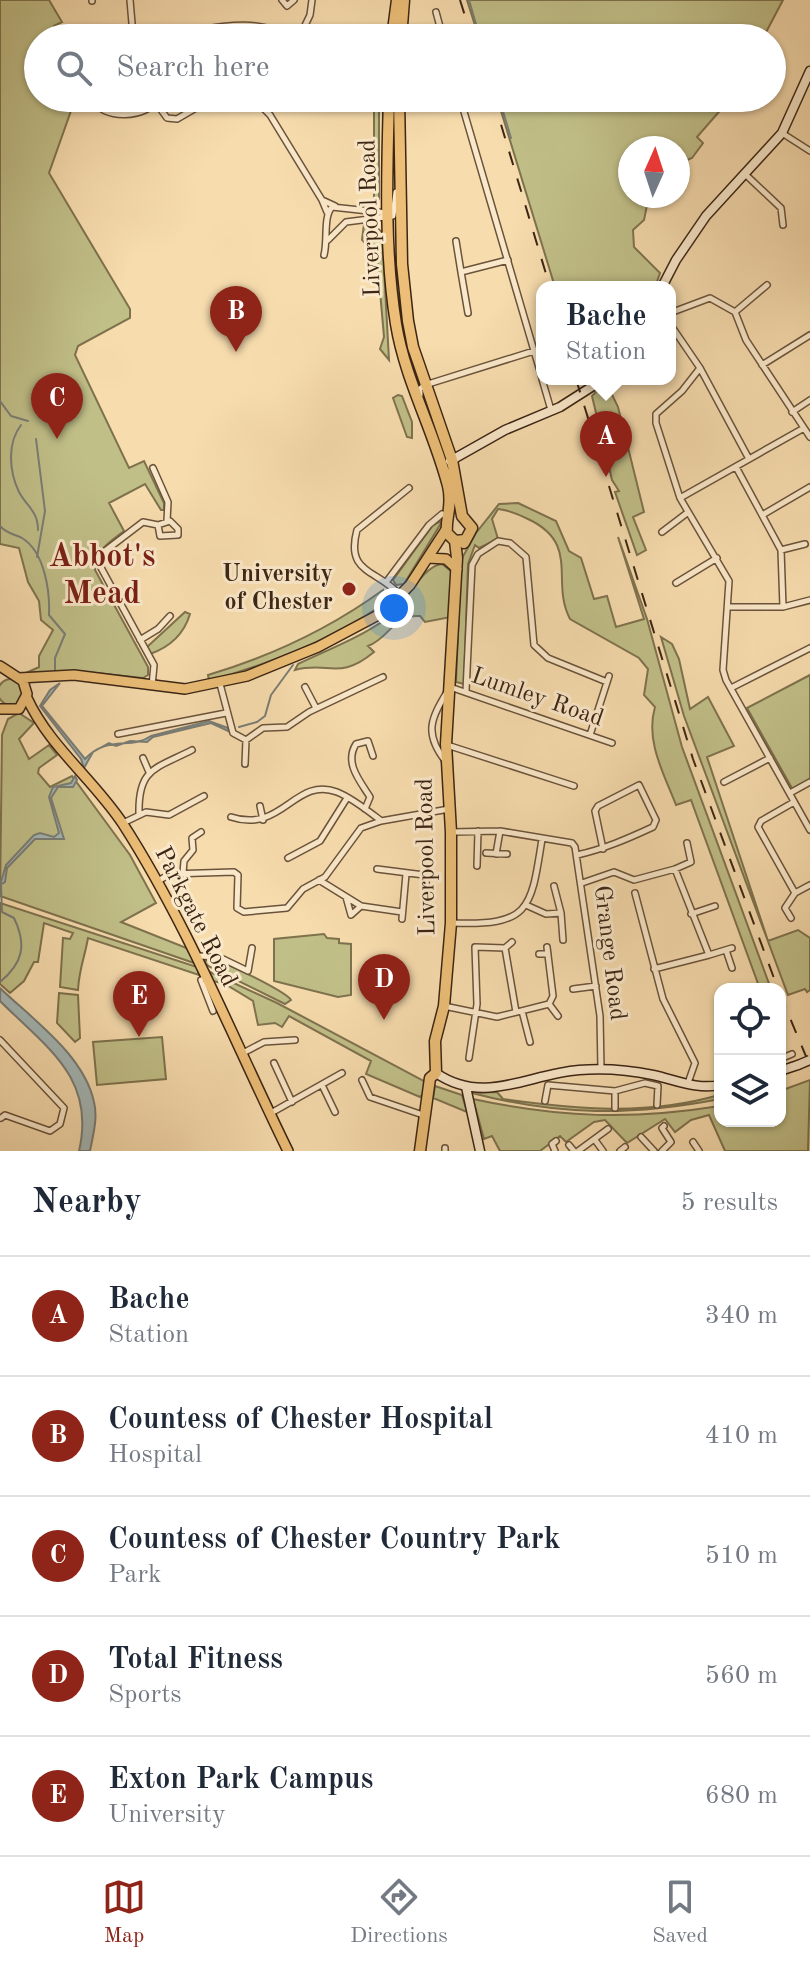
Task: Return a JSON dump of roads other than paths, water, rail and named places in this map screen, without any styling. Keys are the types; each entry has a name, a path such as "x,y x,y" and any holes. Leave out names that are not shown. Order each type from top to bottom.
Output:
{"highway":[{"path":"394,24 397,0"},
{"path":"402,24 404,0"},
{"name":"Liverpool Road","path":"389,112 393,217 408,321 425,385 452,460 453,528"},
{"name":"Liverpool Road","path":"399,112 391,269 403,358 448,485 457,564 446,744 451,832 451,923 444,1006 435,1041 433,1076 420,1151"}],"main road":[{"path":"0,666 0,677 74,675 185,689 220,684 318,647 382,613 401,595 434,545 453,528"},
{"path":"428,558 446,559 457,564"},
{"path":"0,666 15,676"},
{"name":"Parkgate Road","path":"15,676 39,719 122,824 156,881 199,956 240,1054 288,1151"},
{"path":"0,723 27,694 51,678"},
{"name":"Parkgate Road","path":"0,709 15,710 39,719"}],"street":[{"path":"130,0 132,24"},
{"path":"282,0 287,6 294,0"},
{"path":"305,24 310,15 312,0"},
{"path":"436,12 439,24"},
{"path":"226,24 249,24"},
{"path":"665,281 706,216 782,133 807,86 810,71"},
{"path":"164,112 167,118 177,119 189,112"},
{"path":"268,112 322,200 328,222 324,255"},
{"path":"464,112 536,358"},
{"path":"782,133 810,151"},
{"path":"745,174 781,208 783,225"},
{"path":"322,200 345,209 393,217"},
{"path":"327,213 335,206"},
{"path":"328,240 344,224 345,209"},
{"path":"328,222 344,224 393,217"},
{"path":"375,219 383,226 391,269"},
{"path":"456,241 468,313"},
{"path":"461,272 508,260"},
{"path":"735,312 767,285"},
{"path":"676,311 710,298 735,312 746,340 810,437"},
{"path":"676,333 706,377 749,459"},
{"path":"762,365 810,335"},
{"path":"428,427 420,393 425,385 534,351"},
{"path":"700,368 655,418 680,498 729,581 723,670 810,830"},
{"path":"695,376 706,377"},
{"path":"544,385 552,411"},
{"path":"448,485 446,464 505,430 552,411 594,385"},
{"path":"792,412 810,400"},
{"path":"680,498 804,428"},
{"path":"736,467 781,550 783,607"},
{"path":"153,468 168,502 167,521"},
{"path":"764,514 810,487"},
{"path":"401,595 387,581 363,571 356,562 355,550 357,530 409,488"},
{"path":"667,530 687,513"},
{"path":"151,687 154,665 100,571 99,559 108,548 143,522 158,525 167,521"},
{"path":"158,525 160,536 175,537 179,531 167,521"},
{"path":"387,581 429,525 453,528"},
{"path":"466,691 472,565 478,554 498,541 510,543 526,557 534,645 548,658 608,679 590,735"},
{"path":"781,550 805,544"},
{"path":"676,583 717,558"},
{"path":"112,591 120,583"},
{"path":"729,607 783,607 810,600"},
{"path":"140,640 158,629 170,616"},
{"path":"731,688 810,648"},
{"path":"246,740 263,728 287,727 316,708 383,677"},
{"path":"220,684 233,733 246,740"},
{"path":"305,687 316,708"},
{"path":"446,762 434,747 431,735 434,714 450,687"},
{"name":"Lumley Road","path":"450,687 612,743"},
{"path":"118,734 226,713"},
{"path":"365,809 370,797 352,768 351,752 356,744 369,738 373,756"},
{"path":"245,764 246,740"},
{"path":"446,744 574,786"},
{"path":"139,814 139,788 149,772 192,750"},
{"path":"143,758 149,772"},
{"path":"724,782 770,758"},
{"path":"173,760 176,767"},
{"path":"790,793 810,782"},
{"path":"577,855 603,849 655,824 639,785 598,806 595,811 603,849"},
{"path":"231,817 263,820 303,794 334,791 381,821"},
{"path":"122,824 139,814 166,817 204,796"},
{"path":"288,858 320,841 347,798"},
{"path":"794,802 761,821 758,827 795,893"},
{"path":"260,806 263,820"},
{"path":"156,881 170,874 234,872 238,875 235,903 244,912 287,908 303,889 319,880 335,864 353,834 381,821 450,809"},
{"path":"477,866 478,831"},
{"path":"451,832 500,831 542,839 534,893 526,905 502,923 451,923"},
{"path":"496,854 500,831"},
{"path":"183,873 184,861 193,850 192,838 201,832"},
{"name":"Grange Road","path":"542,839 572,843 577,855 596,986 601,1069"},
{"path":"582,883 614,872 634,880 675,869 691,862 687,843"},
{"path":"486,853 507,854"},
{"path":"426,860 426,891"},
{"path":"377,869 424,875"},
{"path":"675,869 709,955"},
{"path":"319,880 361,906 402,915 406,874"},
{"path":"791,918 785,908 795,893 810,885"},
{"path":"554,886 561,913 563,940"},
{"path":"638,895 663,999 695,1063 688,1084"},
{"path":"346,896 351,915 361,906"},
{"path":"526,905 546,914 561,913"},
{"path":"691,914 715,906"},
{"path":"469,1058 476,1012 475,944 505,948 512,942"},
{"path":"199,956 219,957 248,971 252,948"},
{"path":"505,948 519,1011 529,1039 521,1039"},
{"path":"654,969 729,949 732,968"},
{"path":"539,954 547,950 553,996 549,1004"},
{"path":"206,978 201,980 213,1011"},
{"path":"573,989 596,986"},
{"path":"444,1006 497,1017 549,1004"},
{"path":"549,1004 558,1016"},
{"path":"0,1040 64,1108 60,1124 50,1131 5,1115 0,1119"},
{"path":"240,1054 264,1042 295,1040"},
{"path":"786,1056 792,1054"},
{"path":"786,1069 810,1060"},
{"path":"276,1065 292,1102"},
{"path":"433,1076 466,1088 488,1089 576,1070 601,1069 688,1084 714,1085"},
{"path":"576,1070 576,1088"},
{"path":"270,1113 342,1073"},
{"path":"362,1080 370,1097 425,1109"},
{"path":"545,1101 548,1085 615,1091 651,1083 658,1086 657,1105"},
{"path":"322,1085 332,1109"},
{"path":"466,1088 480,1151"},
{"path":"615,1091 615,1108"},
{"path":"662,1151 671,1142 662,1128 664,1126"},
{"path":"574,1149 595,1140 608,1129"},
{"path":"641,1137 654,1151"},
{"path":"595,1140 603,1151"},
{"path":"555,1151 552,1144 556,1141"},
{"path":"693,1142 699,1151"}],"waterway":[{"path":"469,0 476,24"},
{"path":"503,112 511,138"},
{"path":"0,401 11,416 28,421"},
{"path":"21,425 13,440 13,475 19,492 34,514 38,530"},
{"path":"36,439 45,511 37,557"},
{"path":"0,526 30,544 41,562 47,584 49,615 65,634 55,658 55,671"},
{"path":"239,727 257,722 265,716 271,695 293,665"},
{"path":"0,982 18,961 21,945 14,918 2,912 1,886"}],"railway":[{"path":"460,0 468,24"},
{"path":"497,112 548,281"},
{"path":"578,385 693,759 776,983"},
{"path":"786,1008 810,1066"}],"place":[{"name":"Countess of Chester Hospital","path":"236,352"},
{"name":"Countess of Chester Country Park","path":"57,439"},
{"name":"Bache","path":"606,477"},
{"name":"University of Chester","path":"349,589"},
{"name":"Total Fitness","path":"384,1020"},
{"name":"Exton Park Campus","path":"139,1037"}],"district":[{"name":"Abbot's Mead","path":"102,576"}]}
